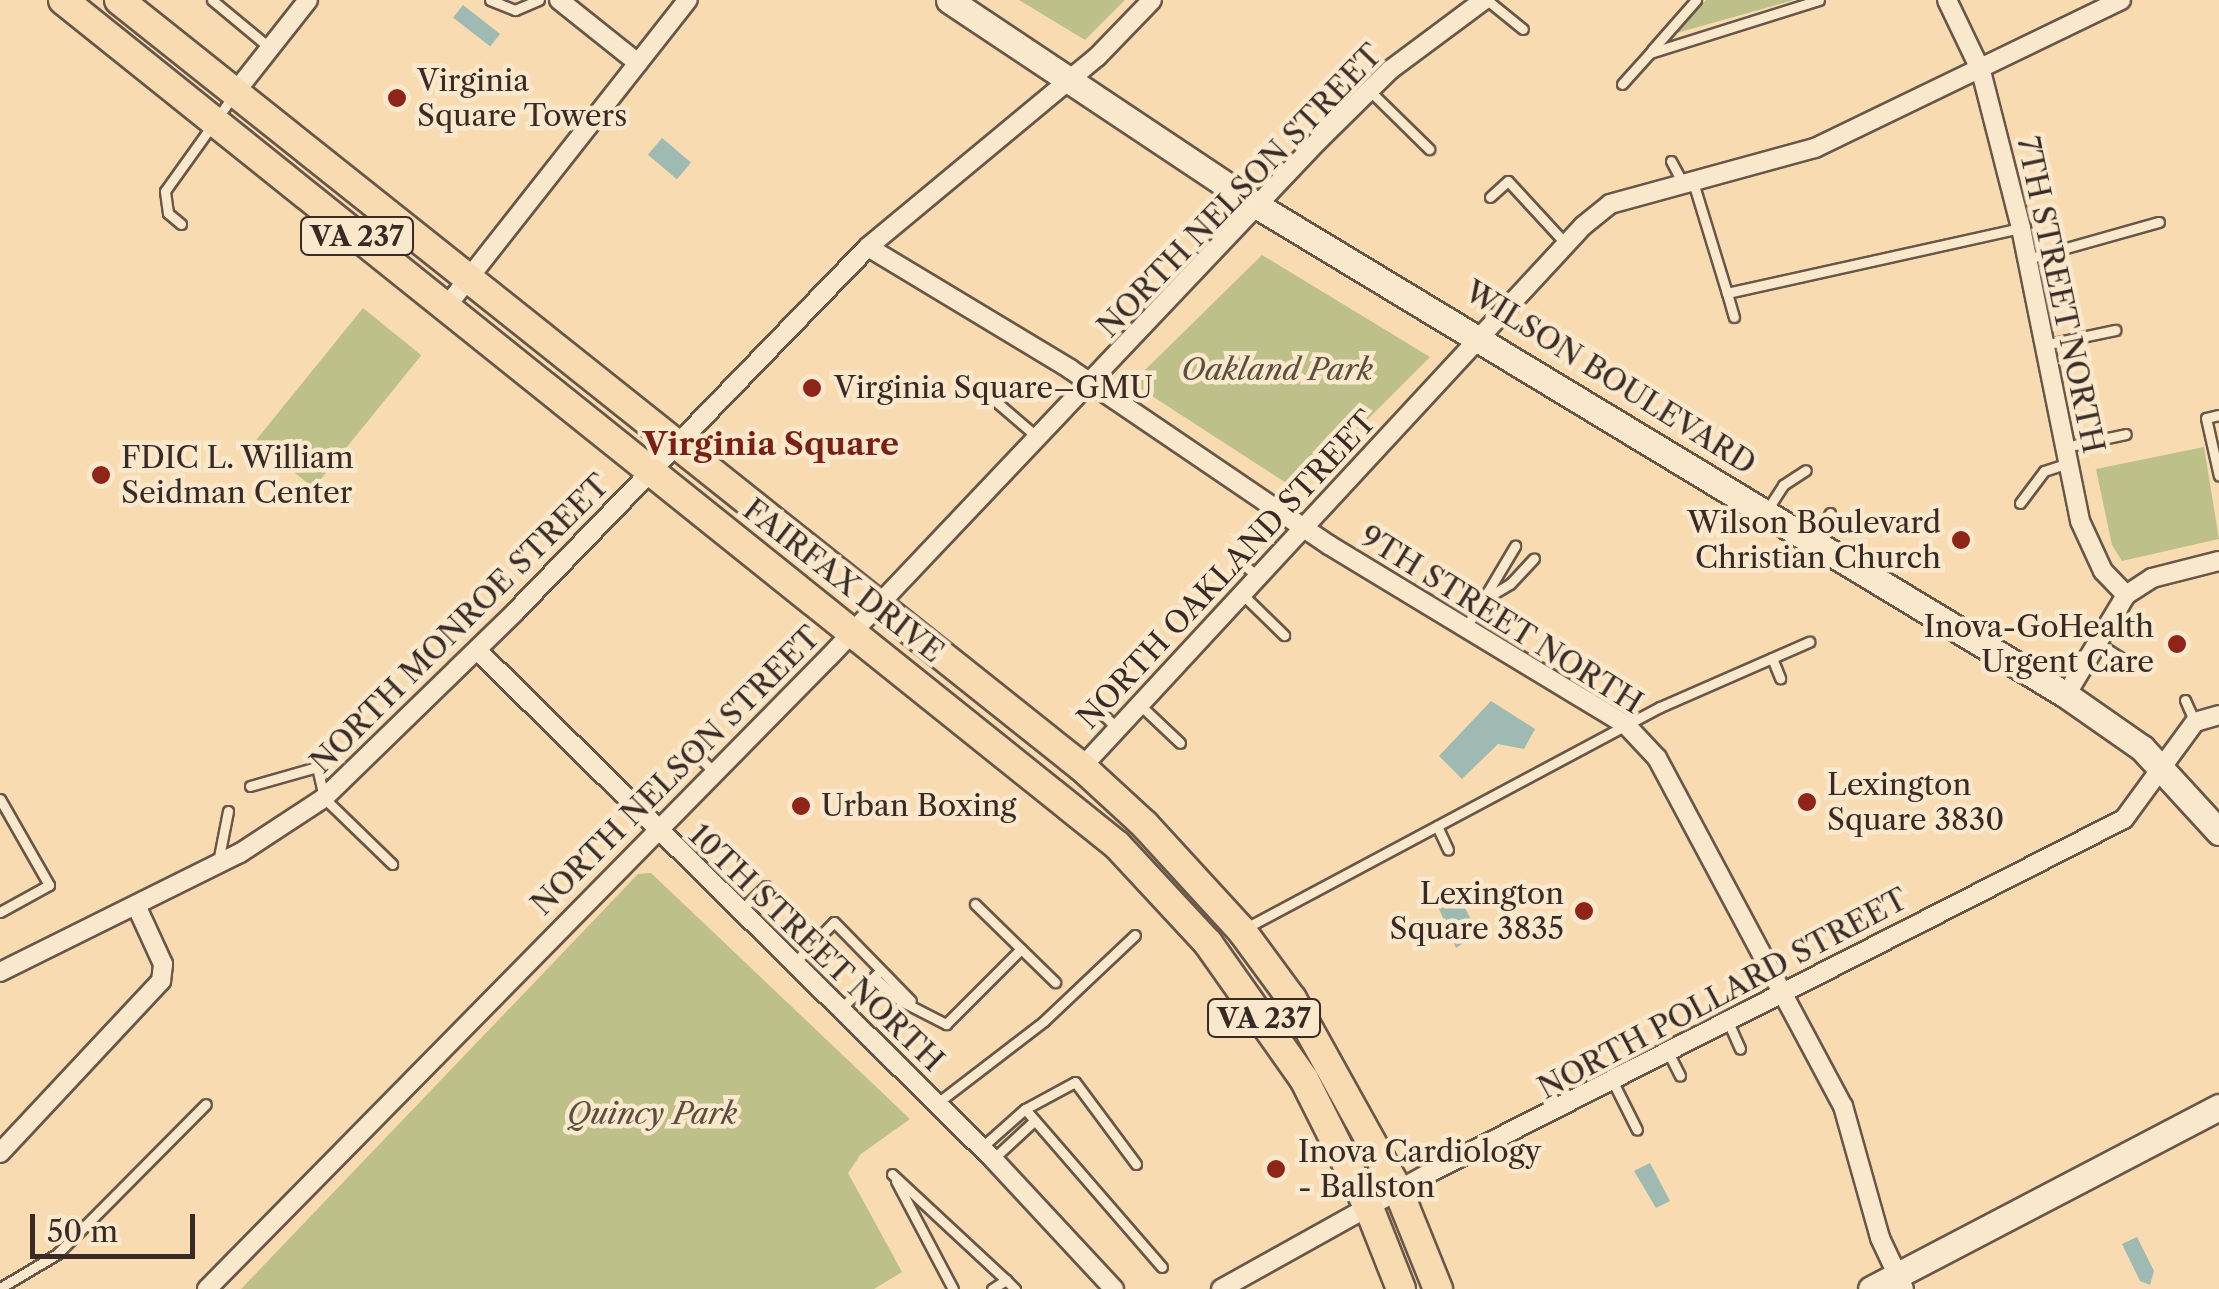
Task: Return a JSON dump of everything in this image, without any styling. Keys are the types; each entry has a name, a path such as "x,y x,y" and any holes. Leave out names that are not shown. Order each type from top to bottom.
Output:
{"main road":[{"name":"FAIRFAX DRIVE","path":"63,0 1059,794 1168,898 1255,1005 1304,1079 1369,1208 1401,1289"},
{"name":"FAIRFAX DRIVE","path":"119,0 233,95 1082,767 1186,867 1242,931 1326,1054 1398,1190 1438,1289"},
{"name":"WILSON BOULEVARD","path":"949,0 1064,81 1261,208 2066,695 2164,768 2219,832"},
{"path":"1059,794 1082,767"},
{"path":"1872,1289 1900,1282 2219,1107"}],"street":[{"path":"233,95 308,0"},
{"path":"559,0 638,63"},
{"path":"446,307 688,0"},
{"name":"NORTH MONROE STREET","path":"0,972 217,865 324,798 478,650 868,248 1064,81 1152,0"},
{"name":"NORTH NELSON STREET","path":"207,1289 854,630 950,518 995,485 1040,439 1369,90 1486,0"},
{"name":"7TH STREET NORTH","path":"1947,0 1981,72 2021,228 2090,548 2126,595"},
{"name":"NORTH OAKLAND STREET","path":"1082,767 1566,244 1610,204 1815,148 1981,72 2122,0"},
{"name":"9TH STREET NORTH","path":"868,248 1093,384 1306,525 1329,545 1467,625 1626,725 1658,758 1844,1106 1900,1282"},
{"path":"2066,695 2126,595 2152,578 2219,561"},
{"name":"10TH STREET NORTH","path":"478,650 738,912 987,1153 1111,1288"},
{"path":"2196,722 2219,715"},
{"name":"NORTH POLLARD STREET","path":"1221,1289 1398,1190 1670,1056 1784,993 2124,819 2196,722"},
{"path":"0,1153 161,981 162,964 136,905"}],"lane":[{"path":"212,0 270,48"},
{"path":"490,0 515,10 538,0"},
{"path":"1486,0 1523,29"},
{"path":"1622,84 1696,0"},
{"path":"1650,53 1819,0"},
{"path":"1369,90 1430,148"},
{"path":"181,224 168,213 165,191 233,95"},
{"path":"1671,161 1687,182 1734,317"},
{"path":"1490,198 1508,181 1566,244"},
{"path":"2027,259 2159,222"},
{"path":"1727,293 2021,228"},
{"path":"1770,285 1774,299"},
{"path":"2044,345 2115,330"},
{"path":"993,399 1040,439"},
{"path":"2219,415 2206,418 2219,476"},
{"path":"2020,504 2044,472 2067,455 2126,434"},
{"path":"1766,512 1783,485 1806,470"},
{"path":"980,471 995,485"},
{"path":"1813,541 1830,512"},
{"path":"1467,625 1515,546"},
{"path":"1483,600 1510,584 1534,558"},
{"path":"1242,563 1258,577"},
{"path":"1242,594 1284,636"},
{"path":"1242,931 1626,725 1809,642"},
{"path":"2098,643 2126,661"},
{"path":"1772,658 1780,678"},
{"path":"2185,700 2196,722"},
{"path":"1090,702 1118,729"},
{"path":"1140,705 1180,743"},
{"path":"694,752 714,772"},
{"path":"250,786 317,767 324,798 392,864"},
{"path":"0,799 49,885 0,912"},
{"path":"217,865 228,811"},
{"path":"1436,826 1448,850"},
{"path":"738,912 766,886"},
{"path":"976,904 1055,982"},
{"path":"792,965 834,922 878,973 910,1001 946,1024 1021,950"},
{"path":"936,1104 1044,1021 1135,936"},
{"path":"838,1010 878,973"},
{"path":"1729,1024 1740,1049"},
{"path":"1670,1056 1680,1076"},
{"path":"987,1153 1026,1109 1074,1082 1136,1164"},
{"path":"1614,1084 1637,1130"},
{"path":"0,1288 57,1254 206,1104"},
{"path":"1026,1109 1162,1267"},
{"path":"987,1153 1035,1120"},
{"path":"953,1289 892,1174 1015,1289"},
{"path":"992,1289 1006,1280"}],"green space":[{"path":"1019,0 1125,0 1085,40"},
{"path":"1706,0 1794,0 1673,34"},
{"name":"Oakland Park","path":"1262,255 1430,357 1297,490 1138,387 1144,371"},
{"path":"363,308 421,355 314,488 255,441"},
{"path":"2204,447 2219,539 2122,561 2112,545 2096,469"},
{"name":"Quincy Park","path":"651,873 910,1119 861,1154 848,1173 902,1272 874,1289 241,1289 638,874"}],"water":[{"path":"463,5 500,34 490,47 453,18"},
{"path":"662,138 691,162 677,179 648,155"},
{"path":"1491,701 1535,729 1524,749 1498,744 1462,779 1439,756"},
{"path":"1456,891 1475,927 1474,936 1456,948 1437,904"},
{"path":"1650,1163 1670,1201 1656,1208 1634,1171"},
{"path":"2137,1237 2154,1271 2150,1285 2140,1281 2122,1244"}],"place":[{"name":"Virginia Square Towers","path":"397,98"},
{"name":"Virginia Square–GMU","path":"812,388"},
{"name":"FDIC L. William Seidman Center","path":"101,475"},
{"name":"Wilson Boulevard Christian Church","path":"1961,540"},
{"name":"Inova-GoHealth Urgent Care","path":"2177,644"},
{"name":"Lexington Square 3830","path":"1807,802"},
{"name":"Urban Boxing","path":"801,806"},
{"name":"Lexington Square 3835","path":"1584,911"},
{"name":"Inova Cardiology - Ballston","path":"1276,1169"}],"district":[{"name":"Virginia Square","path":"771,444"}]}
